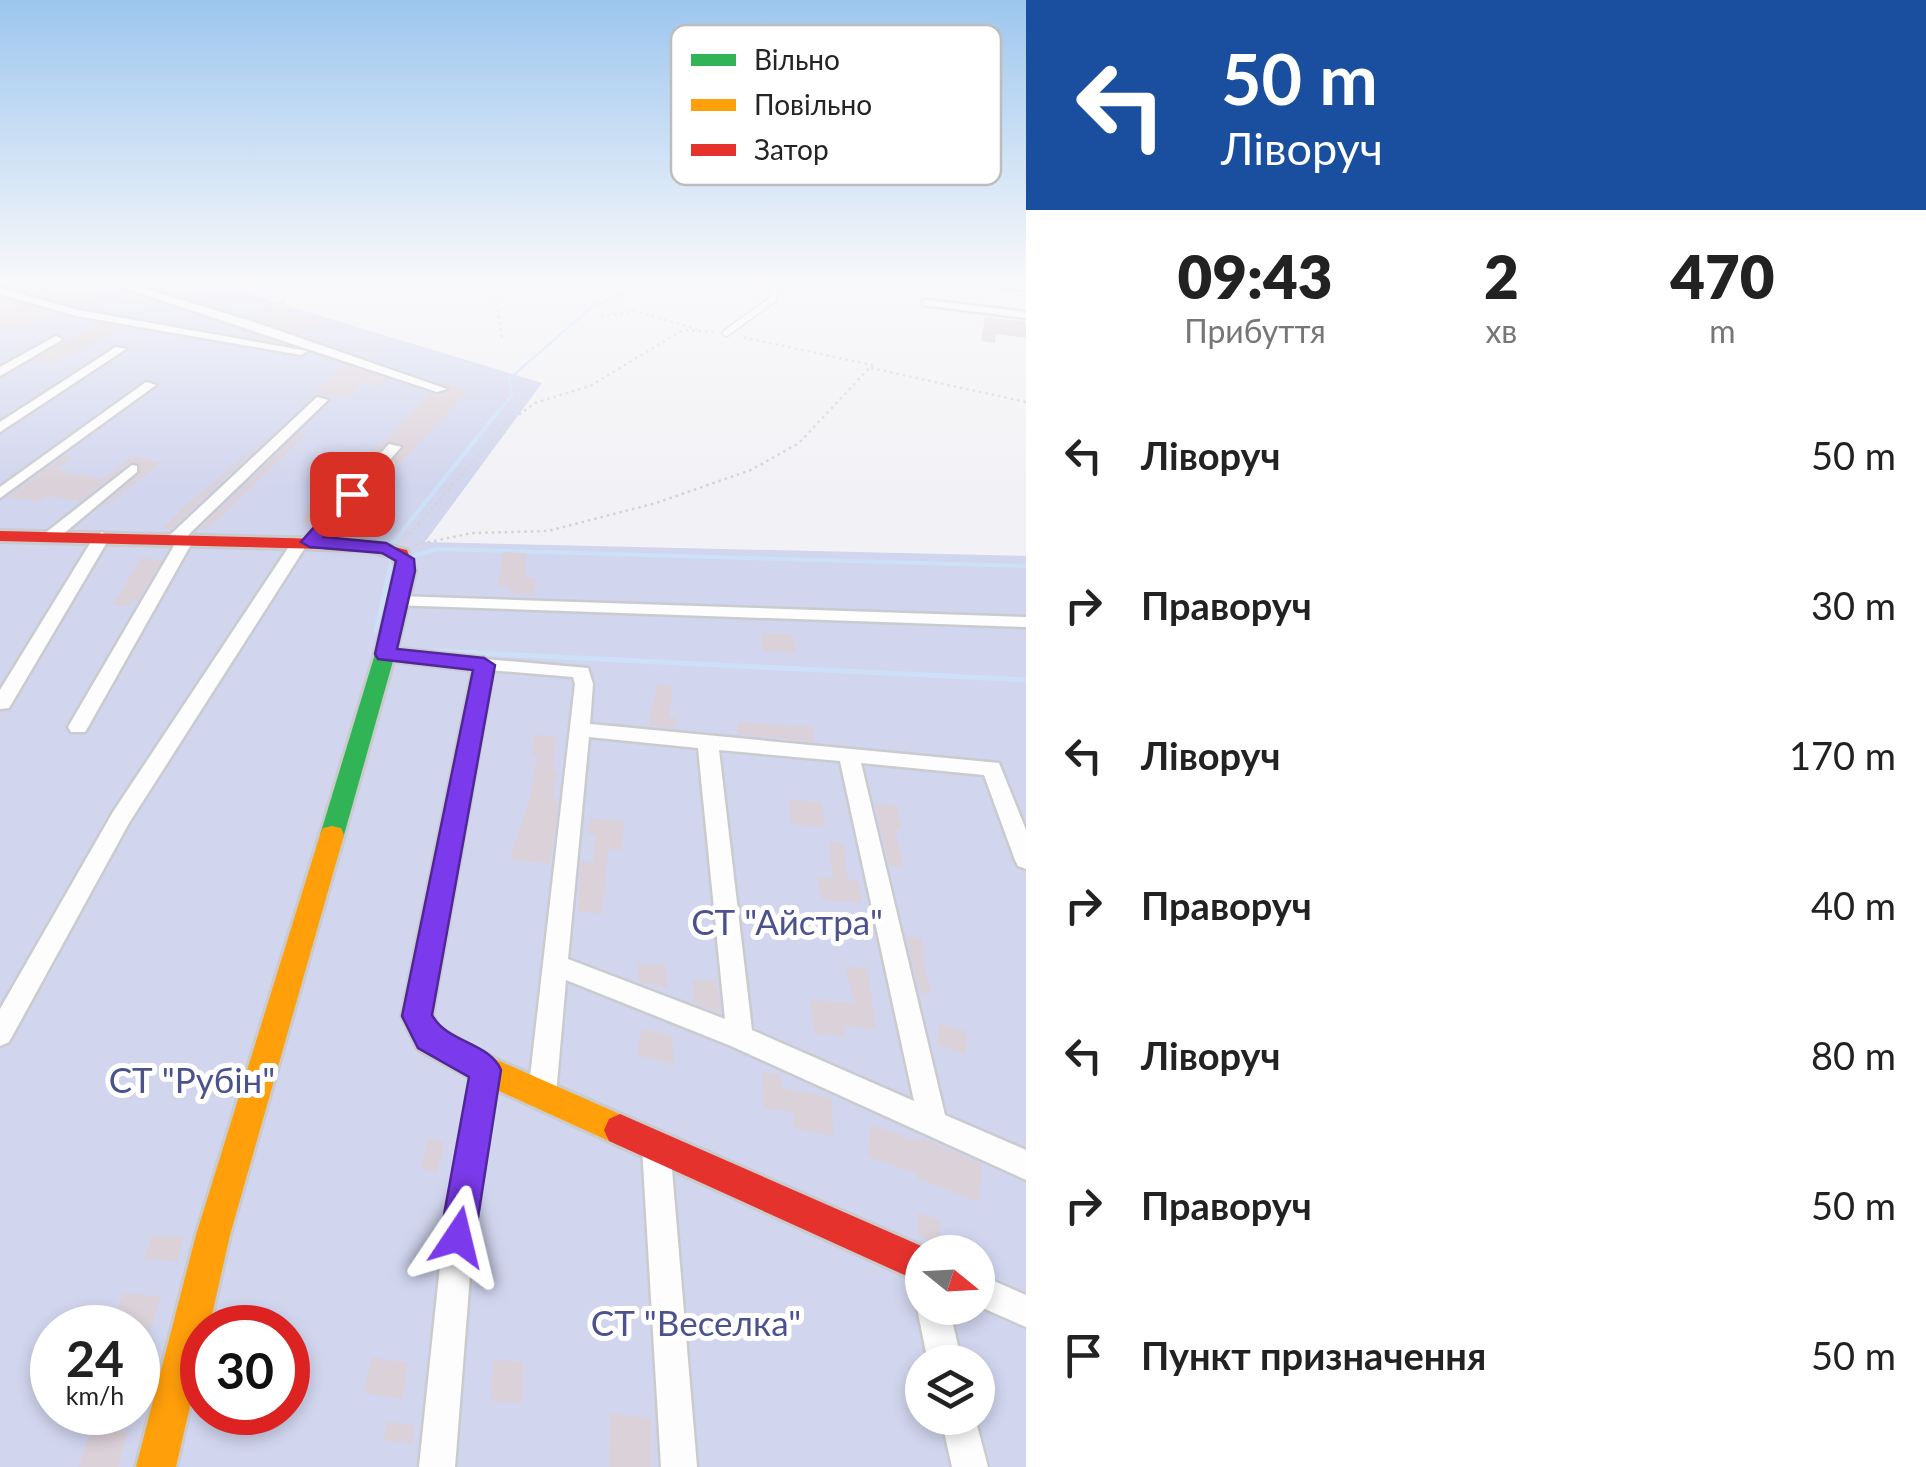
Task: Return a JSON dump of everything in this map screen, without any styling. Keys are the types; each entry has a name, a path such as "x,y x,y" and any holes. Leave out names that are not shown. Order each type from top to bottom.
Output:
{"street":[{"path":"0,372 40,348"},
{"path":"283,348 310,348"},
{"path":"321,348 441,389"},
{"path":"0,428 120,349"},
{"path":"0,494 150,385"},
{"path":"78,727 180,539 322,400"},
{"path":"0,1034 121,818 305,542 394,447"},
{"path":"50,537 132,470"},
{"path":"0,536 305,542 398,552 406,565 385,654 213,1235 156,1467"},
{"path":"2,703 102,537"},
{"path":"398,602 1026,622"},
{"path":"385,654 581,672 582,730 542,1095"},
{"path":"484,665 417,1016 429,1038 486,1070 905,1257"},
{"path":"582,730 992,768 1026,860"},
{"path":"708,742 740,1037"},
{"path":"850,755 934,1123"},
{"path":"558,966 740,1037 1026,1165"},
{"path":"437,1467 458,1237 486,1070"},
{"path":"656,1146 679,1467"},
{"path":"995,1297 1026,1311"},
{"path":"962,1435 970,1467"}],"path":[{"path":"398,552 506,424 535,403 590,386 648,348"},
{"path":"800,348 870,368"},
{"path":"398,552 420,542 472,532 548,531 656,502 704,482 751,470 798,443 870,368"},
{"path":"870,368 1026,402"}],"green space":[{"path":"0,348 428,348 542,383 425,542 1026,556 1026,1467 0,1467"}],"building":[{"path":"54,348 83,348 53,364 34,360"},
{"path":"344,365 389,380 379,386 363,382 348,397 315,392"},
{"path":"440,381 468,391 350,522 342,521 404,445 386,442 313,523 303,523 311,499 329,500 375,445 379,446 430,394 438,396 450,391"},
{"path":"276,429 171,529 163,528 191,501"},
{"path":"300,432 307,433 218,520 200,529"},
{"path":"65,456 73,457 54,470 102,479 133,456 160,463 108,505 104,505 139,475 140,464 130,462 80,501 48,496 41,501 6,498"},
{"path":"503,552 527,553 524,578 536,578 534,595 510,593 511,587 498,586"},
{"path":"141,558 162,560 138,601 132,600 129,606 113,605"},
{"path":"761,633 792,635 796,653 763,651"},
{"path":"657,684 673,686 669,717 676,718 676,728 649,726"},
{"path":"738,722 813,727 814,742 738,734"},
{"path":"534,735 556,736 552,770 557,771 553,799 558,799 550,864 510,859 530,797 537,755 531,755"},
{"path":"789,799 822,803 825,827 791,824"},
{"path":"875,804 897,806 901,830 895,829 904,867 890,866"},
{"path":"590,818 624,821 622,850 609,849 601,914 578,911 581,862 593,863 596,835 588,834"},
{"path":"829,842 843,843 848,879 858,880 862,903 822,900 818,877 833,878"},
{"path":"906,936 921,938 925,957 921,957 932,993 920,993"},
{"path":"638,964 665,965 667,988 639,982"},
{"path":"846,967 867,968 876,1029 844,1026 846,1036 815,1034 810,1000 854,1003"},
{"path":"693,979 717,981 721,1013 693,1003"},
{"path":"939,1023 967,1032 965,1054 937,1045"},
{"path":"642,1029 672,1036 674,1064 637,1055"},
{"path":"763,1073 780,1075 781,1088 832,1098 833,1136 793,1128 794,1112 764,1108"},
{"path":"871,1125 921,1142 922,1138 982,1164 979,1202 917,1178 917,1173 868,1157"},
{"path":"428,1139 444,1142 437,1172 421,1169"},
{"path":"917,1213 939,1219 940,1235 918,1235"},
{"path":"152,1235 184,1237 177,1262 144,1259"},
{"path":"123,1293 161,1297 158,1305 119,1305"},
{"path":"372,1357 408,1363 402,1399 364,1393"},
{"path":"493,1360 523,1362 522,1403 491,1401"},
{"path":"610,1414 651,1418 651,1467 609,1467"},
{"path":"387,1422 415,1426 412,1444 384,1440"},
{"path":"89,1435 127,1435 118,1467 79,1467"}],"waterway":[{"path":"495,416 512,395 509,379 544,348"},
{"path":"392,544 497,413"},
{"path":"413,556 437,549 1026,566"},
{"path":"385,589 392,559"},
{"path":"376,631 386,587"},
{"path":"435,651 1026,680"}],"traffic: fast":[{"path":"332,835 385,654"}],"traffic: slow":[{"path":"394,618 385,654 484,665 417,1016 429,1039 486,1070 620,1130"},
{"path":"156,1467 213,1235 332,835"}],"traffic: jam":[{"path":"0,536 365,545 401,554 406,571 394,618"},
{"path":"620,1130 905,1257"}],"route":[{"path":"352,494 310,542 386,548 405,559 406,571 385,654 484,665 417,1016 429,1038 486,1070 458,1237"}],"park label":[{"name":"СТ \"Айстра\"","path":"787,921"},
{"name":"СТ \"Рубін\"","path":"192,1079"},
{"name":"СТ \"Веселка\"","path":"696,1322"}]}
